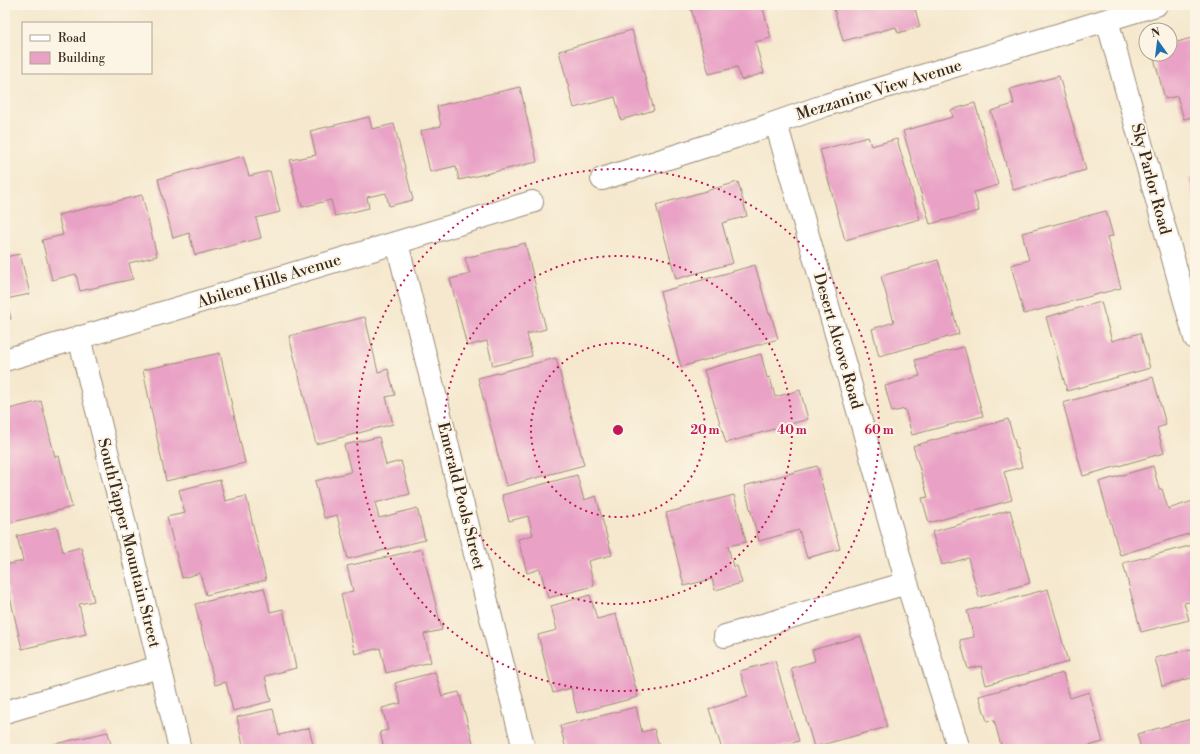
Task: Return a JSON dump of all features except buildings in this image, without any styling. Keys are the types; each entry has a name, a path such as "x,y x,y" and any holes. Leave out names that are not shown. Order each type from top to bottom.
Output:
{"street":[{"name":"Mezzanine View Avenue","path":"602,179 776,123 826,105 1156,5"},
{"name":"Sky Parlor Road","path":"1107,20 1195,338"},
{"name":"Desert Alcove Road","path":"776,123 907,582 959,749"},
{"name":"Abilene Hills Avenue","path":"5,360 532,202"},
{"name":"Emerald Pools Street","path":"397,243 524,749"},
{"name":"SouthTapper Mountain Street","path":"79,337 180,749"},
{"path":"725,636 907,582"},
{"path":"5,712 159,667"}]}
